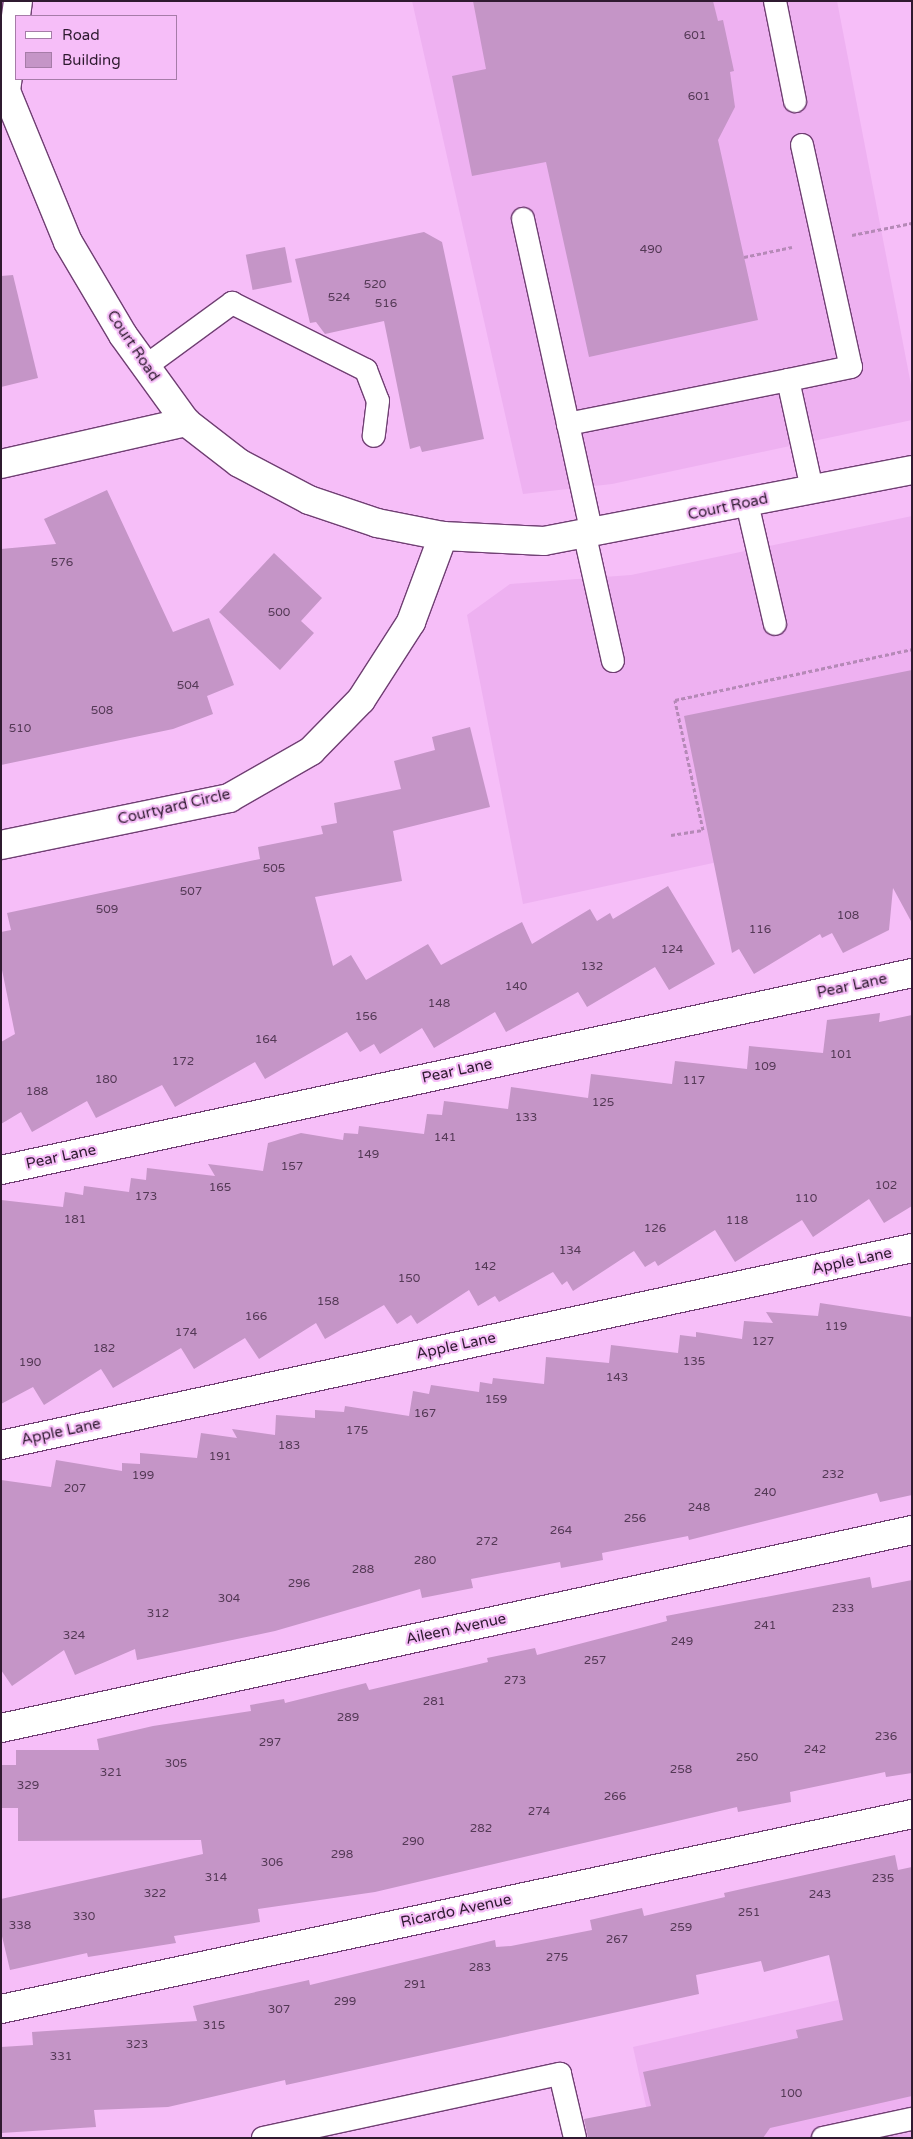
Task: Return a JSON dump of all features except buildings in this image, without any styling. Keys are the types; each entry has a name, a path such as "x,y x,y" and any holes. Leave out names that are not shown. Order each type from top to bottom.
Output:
{"street":[{"name":"Court Road","path":"16,15 18,1"},
{"name":"Court Road","path":"15,19 3,91 68,242 146,366 186,422 239,463 309,500 377,523 443,536 544,541 588,535 912,470"},
{"path":"1,464 186,422"},
{"name":"Courtyard Circle","path":"1,846 229,798 311,751 361,700 411,622 443,536"},
{"name":"Pear Lane","path":"1,1170 912,973"},
{"name":"Apple Lane","path":"1,1445 912,1248"},
{"name":"Aileen Avenue","path":"1,1728 912,1530"},
{"name":"Ricardo Avenue","path":"1,2009 912,1814"}],"lane":[{"path":"775,1 795,101"},
{"path":"568,424 850,367 802,145"},
{"path":"523,219 568,424 613,661"},
{"path":"146,366 232,303 366,370 378,401 374,436"},
{"path":"788,380 812,490"},
{"path":"747,503 775,624"},
{"path":"263,2138 308,2133 560,2074 575,2138"},
{"path":"823,2138 912,2119"}],"path":[{"path":"671,835 703,830 675,700 912,649"}],"shaded area":[{"path":"412,1 837,1 912,390 912,420 612,484 523,494"},
{"path":"912,516 912,820 523,904 467,615 510,584 631,575"},
{"path":"912,1983 912,2138 653,2138 633,2047"}]}
